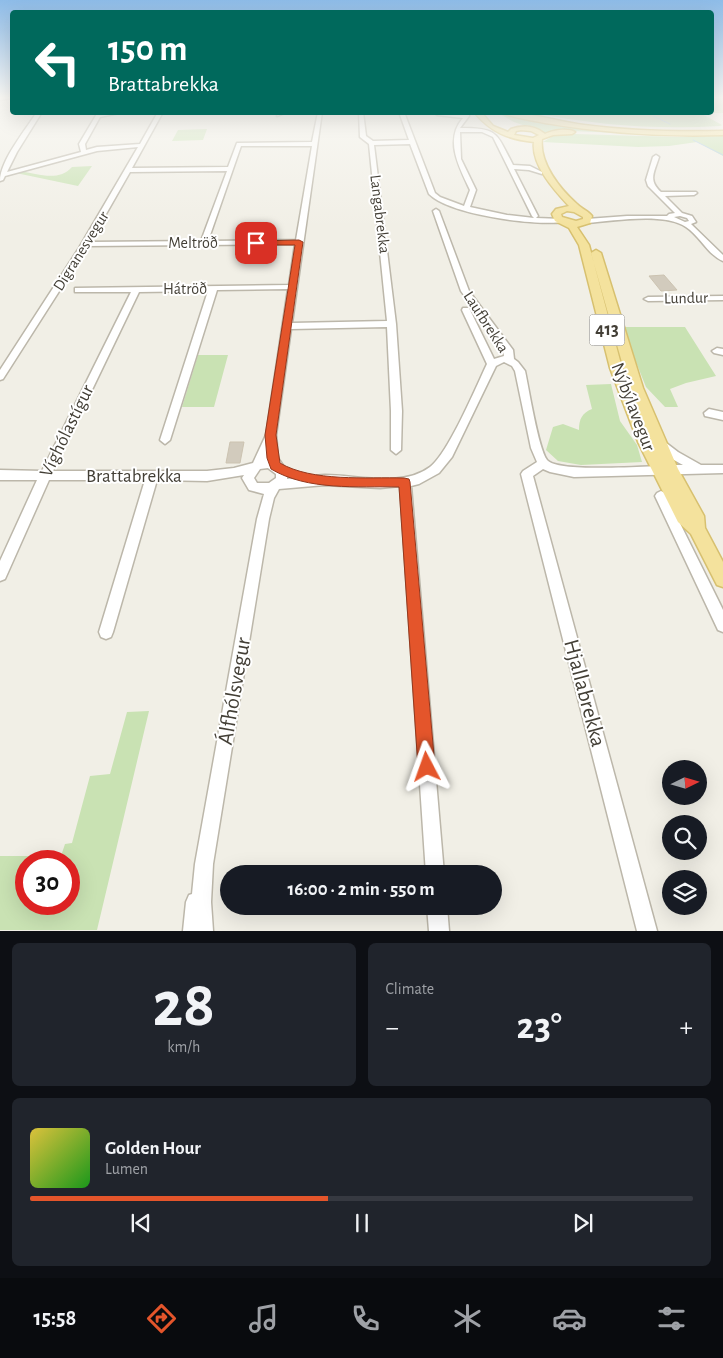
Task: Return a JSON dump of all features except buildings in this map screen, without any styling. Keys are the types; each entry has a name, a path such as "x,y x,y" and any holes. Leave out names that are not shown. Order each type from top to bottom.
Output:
{"main road":[{"name":"413","path":"522,140 528,144 540,173 559,203 559,211 556,216 564,221"},
{"name":"Nýbýlavegur","path":"538,140 538,152 547,170 565,199 584,217 585,228 600,265 634,382 657,438 664,470"},
{"path":"559,211 584,217"},
{"path":"564,221 576,224 584,217"},
{"name":"Nýbýlavegur","path":"564,221 576,232 584,246 616,368 642,435 664,470 684,517 697,529 723,579"}],"street":[{"path":"1,178 22,140"},
{"path":"84,140 81,148 84,152"},
{"name":"Digranesvegur","path":"0,377 86,244 146,140"},
{"path":"275,486 282,478 272,458 271,435 315,140"},
{"path":"369,140 372,143 411,142 434,197 444,203 513,218 564,221"},
{"path":"457,140 458,159 473,190 466,208"},
{"path":"496,140 536,216"},
{"name":"Langabrekka","path":"372,143 371,148 392,324 398,421 396,450"},
{"path":"204,243 239,144 314,144"},
{"path":"1,178 105,147 143,145"},
{"path":"584,217 670,218 677,223 692,223 693,220 680,214 651,186 649,180 656,157"},
{"path":"510,166 525,165 534,160"},
{"path":"510,166 530,168 540,173"},
{"path":"129,170 230,169"},
{"path":"659,194 694,193"},
{"name":"Laufbrekka","path":"404,482 424,477 440,466 448,454 492,364 499,360 509,360 508,350 465,291 436,211"},
{"path":"513,218 559,211"},
{"path":"670,218 680,214"},
{"path":"687,224 723,259"},
{"name":"Meltröð","path":"86,244 299,242"},
{"name":"Hátröð","path":"78,290 292,287"},
{"name":"Víghólastígur","path":"0,575 45,475 136,289"},
{"path":"165,440 213,289"},
{"name":"Lundur","path":"648,299 723,298"},
{"name":"Laufbrekka","path":"466,310 492,364"},
{"path":"286,326 392,324"},
{"path":"509,360 514,362 520,371 536,448 543,463 557,471 574,473 723,469"},
{"path":"709,412 723,416"},
{"path":"271,435 256,467 249,474 249,482 253,487 264,490 275,486 325,480"},
{"path":"657,438 674,455 701,469"},
{"name":"Hjallabrekka","path":"543,463 527,474 647,930"},
{"path":"256,467 266,464 289,474 325,480 404,482 434,865"},
{"name":"Brattabrekka","path":"207,476 256,467"},
{"name":"Brattabrekka","path":"0,474 207,476 240,481 253,487"},
{"path":"106,632 152,476"},
{"name":"Álfhólsvegur","path":"193,930 198,890 263,519 268,498 275,486"},
{"name":"Álfhólsvegur","path":"253,487 263,519"},
{"path":"661,496 723,625"},
{"name":"Álfhólsvegur","path":"204,864 201,902 204,930"},
{"path":"438,915 439,930"}],"green space":[{"path":"546,140 723,140 723,156 697,142 669,146 638,147 543,142"},
{"path":"92,166 78,186 16,173 20,171 55,176 67,172 72,167"},
{"path":"622,327 685,327 716,376 670,389 678,407 665,407 646,387"},
{"path":"198,355 228,355 214,407 182,407"},
{"path":"611,384 620,421 637,445 642,462 581,465 558,461 546,450 553,427 563,424 579,430 582,417 592,409 586,385"},
{"path":"149,711 97,930 0,930 0,856 15,856 15,915 80,915 80,850 63,850 65,844 72,843 90,776 110,774 127,712"}],"waterway":[{"path":"694,140 723,155"}],"route":[{"path":"256,243 299,242 271,435 272,458 275,466 289,474 325,480 380,483 404,482 427,767"}]}
